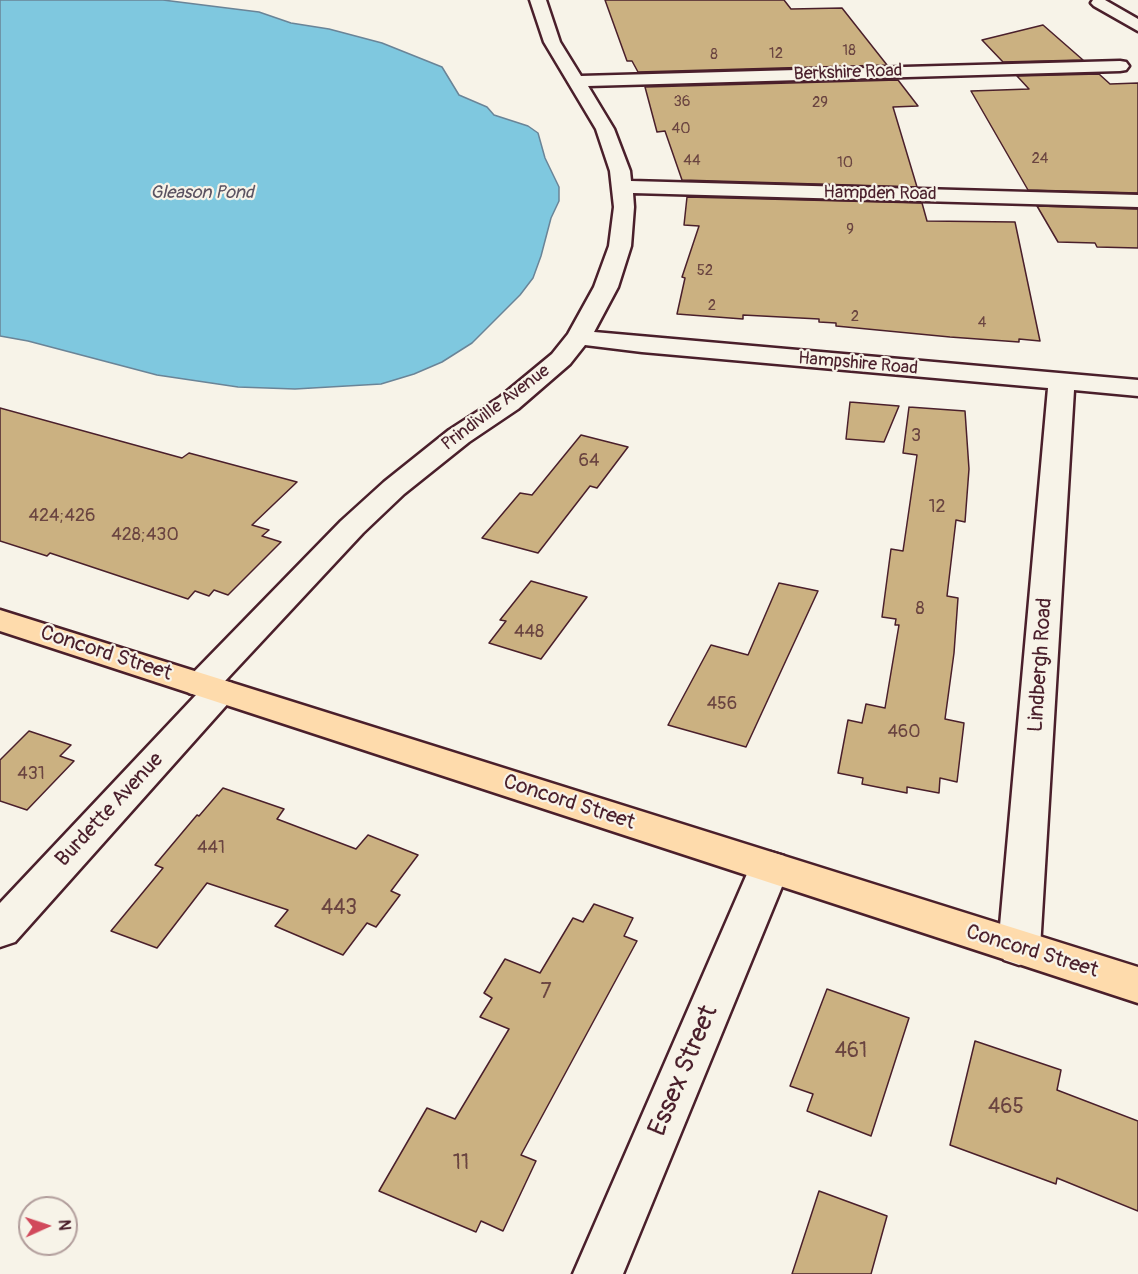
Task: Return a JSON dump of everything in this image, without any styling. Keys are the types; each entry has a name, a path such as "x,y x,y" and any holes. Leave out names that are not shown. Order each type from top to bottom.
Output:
{"main road":[{"name":"Concord Street","path":"0,620 1138,985"}],"street":[{"name":"Prindiville Avenue","path":"210,688 352,527 429,459 539,380 561,359 579,337 606,287 617,256 623,226 623,187 617,157 605,129 552,42 538,0"},
{"path":"1099,3 1138,26"},
{"name":"Berkshire Road","path":"576,81 1120,66"},
{"name":"Hampden Road","path":"623,187 1138,201"},
{"name":"Hampshire Road","path":"579,337 642,345 1138,388"},
{"name":"Lindbergh Road","path":"1019,948 1062,381"},
{"name":"Burdette Avenue","path":"0,930 210,688"},
{"name":"Essex Street","path":"598,1274 770,867"}],"water":[{"name":"Gleason Pond","path":"0,0 163,0 259,12 291,23 329,29 382,43 442,67 459,95 487,107 494,115 528,126 538,133 545,158 559,187 559,201 551,218 533,278 520,295 472,343 442,362 381,384 295,389 238,387 157,375 28,341 0,336"}],"building":[{"path":"605,0 784,0 791,9 842,8 887,65 638,72 632,61 627,61"},
{"path":"1043,25 1083,60 1003,62 982,40"},
{"path":"1099,74 1110,84 1138,83 1138,193 1028,190 971,91 1029,89 1017,76"},
{"path":"898,80 918,106 893,107 917,187 682,180 665,131 657,132 645,87"},
{"path":"687,197 922,203 927,221 1015,222 1040,341 1019,339 1019,342 950,337 836,326 836,323 819,322 819,319 743,315 743,319 677,314 685,278 682,277 699,226 684,225"},
{"path":"1037,206 1138,209 1138,248 1097,247 1095,243 1058,242"},
{"path":"850,402 899,406 884,442 846,439"},
{"path":"909,407 965,411 969,469 965,522 956,520 947,596 958,598 954,653 945,719 964,723 957,782 940,778 939,793 907,787 907,793 862,784 863,778 838,773 848,720 862,723 866,704 885,708 899,625 895,625 896,619 882,617 891,549 903,551 917,455 903,453"},
{"path":"0,408 182,458 189,453 297,482 252,525 269,530 262,536 281,542 228,595 214,590 209,596 195,591 188,599 50,553 47,556 0,541"},
{"path":"581,435 628,447 597,488 590,486 538,553 482,538 520,493 532,495"},
{"path":"531,581 587,597 541,659 489,643 506,621 500,620"},
{"path":"779,583 818,591 746,747 668,725 711,645 748,655"},
{"path":"29,731 71,745 60,756 74,761 27,810 0,801 0,760"},
{"path":"223,788 284,809 277,819 356,849 368,835 418,855 391,891 400,895 376,927 367,923 343,955 275,926 288,910 207,883 157,948 111,931 163,868 155,865"},
{"path":"594,904 633,918 624,936 637,941 521,1155 536,1161 503,1231 481,1221 476,1232 379,1191 427,1108 455,1119 509,1029 480,1017 492,998 484,993 505,959 540,973 573,918 583,922"},
{"path":"827,989 909,1018 871,1136 807,1111 813,1094 790,1086"},
{"path":"975,1041 1061,1070 1057,1090 1138,1121 1138,1211 1057,1178 1056,1184 950,1145"},
{"path":"819,1191 887,1216 871,1274 792,1274"}]}
